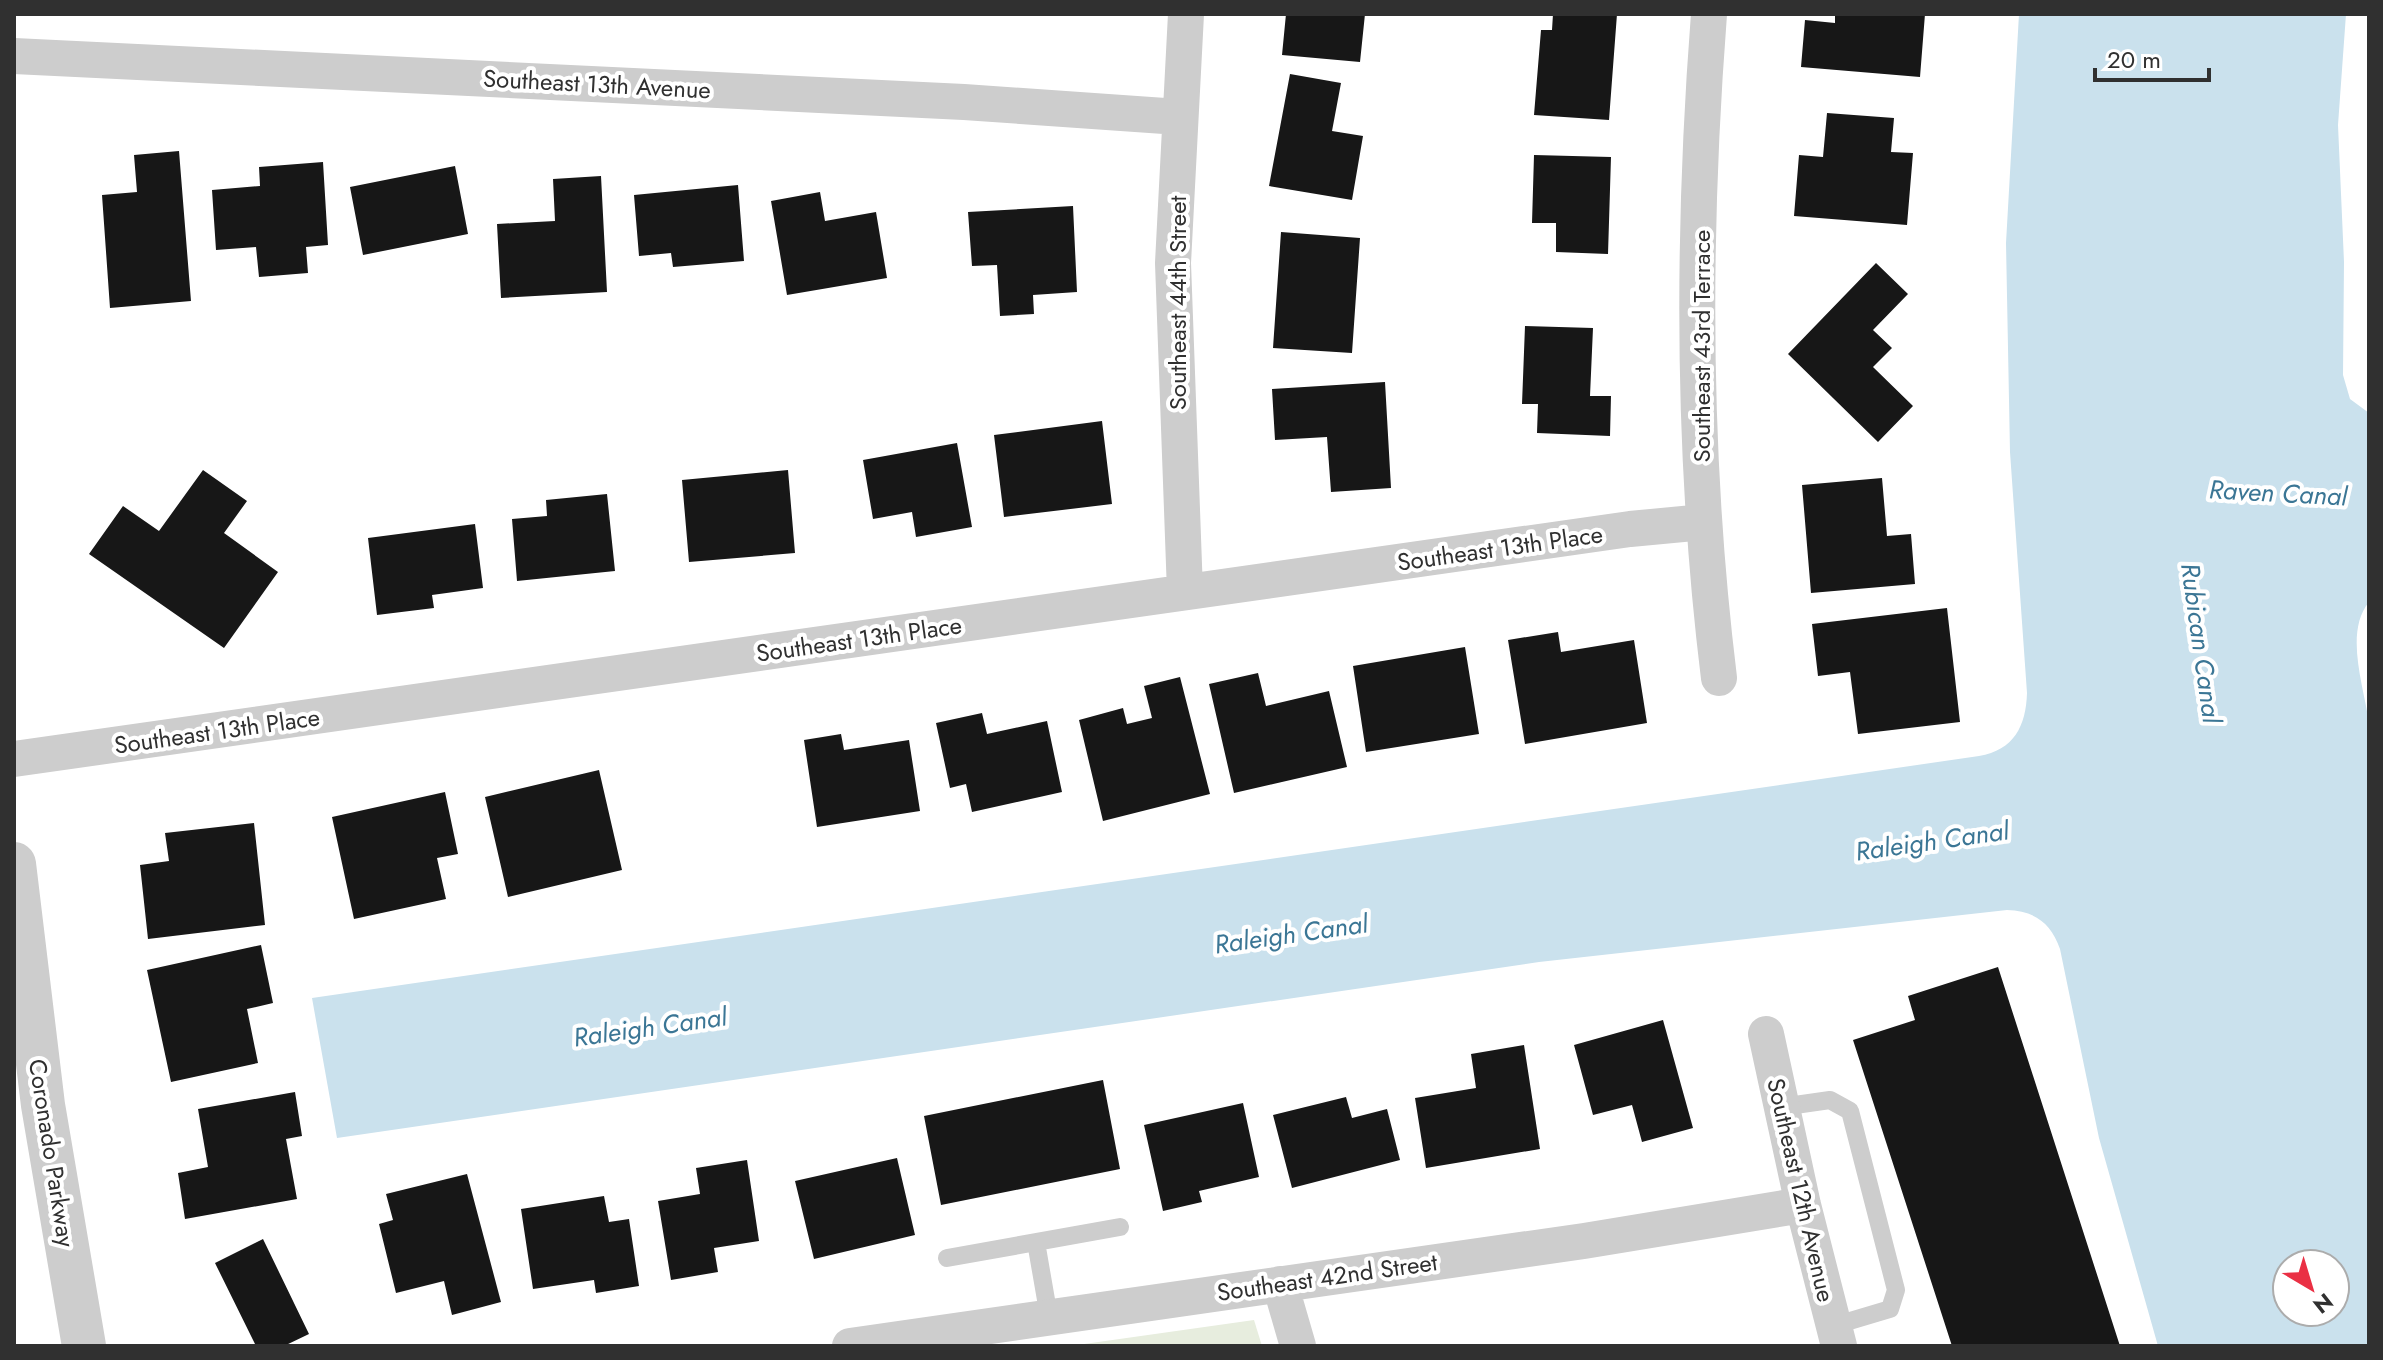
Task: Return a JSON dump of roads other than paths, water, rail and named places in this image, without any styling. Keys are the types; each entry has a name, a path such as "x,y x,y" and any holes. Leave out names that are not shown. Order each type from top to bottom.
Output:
{"street":[{"name":"Southeast 44th Street","path":"1185,592 1173,263 1186,14"},
{"name":"Southeast 43rd Terrace","path":"1709,14 1699,250 1704,522 1719,678"},
{"name":"Southeast 13th Avenue","path":"14,56 964,102 1179,117"},
{"name":"Southeast 13th Place","path":"14,759 1630,529 1704,522"},
{"name":"Coronado Parkway","path":"14,864 17,918 43,1105 84,1346"},
{"name":"Southeast 12th Avenue","path":"1766,1034 1803,1205 1836,1336"},
{"name":"Southeast 42nd Street","path":"850,1346 1803,1205"},
{"path":"1280,1284 1298,1346"}],"lane":[{"path":"1781,1107 1830,1100 1850,1111 1896,1290 1890,1309 1836,1336"},
{"path":"947,1258 1120,1227"},
{"path":"1036,1242 1049,1317"}],"water":[{"path":"2019,14 2346,14 2338,125 2344,262 2343,375 2350,399 2369,413 2369,602 2358,628 2357,644 2369,723 2369,1346 2158,1346 2099,1138 2060,949 2047,925 2034,916 2017,911 1539,962 337,1138 312,998 1991,753 2016,735 2024,716 2027,693 2010,452 2006,243"}],"water label":[{"name":"Raven Canal","path":"2278,493"},
{"name":"Rubican Canal","path":"2201,643"},
{"name":"Raleigh Canal","path":"1932,841"},
{"name":"Raleigh Canal","path":"1291,934"},
{"name":"Raleigh Canal","path":"650,1027"}]}
